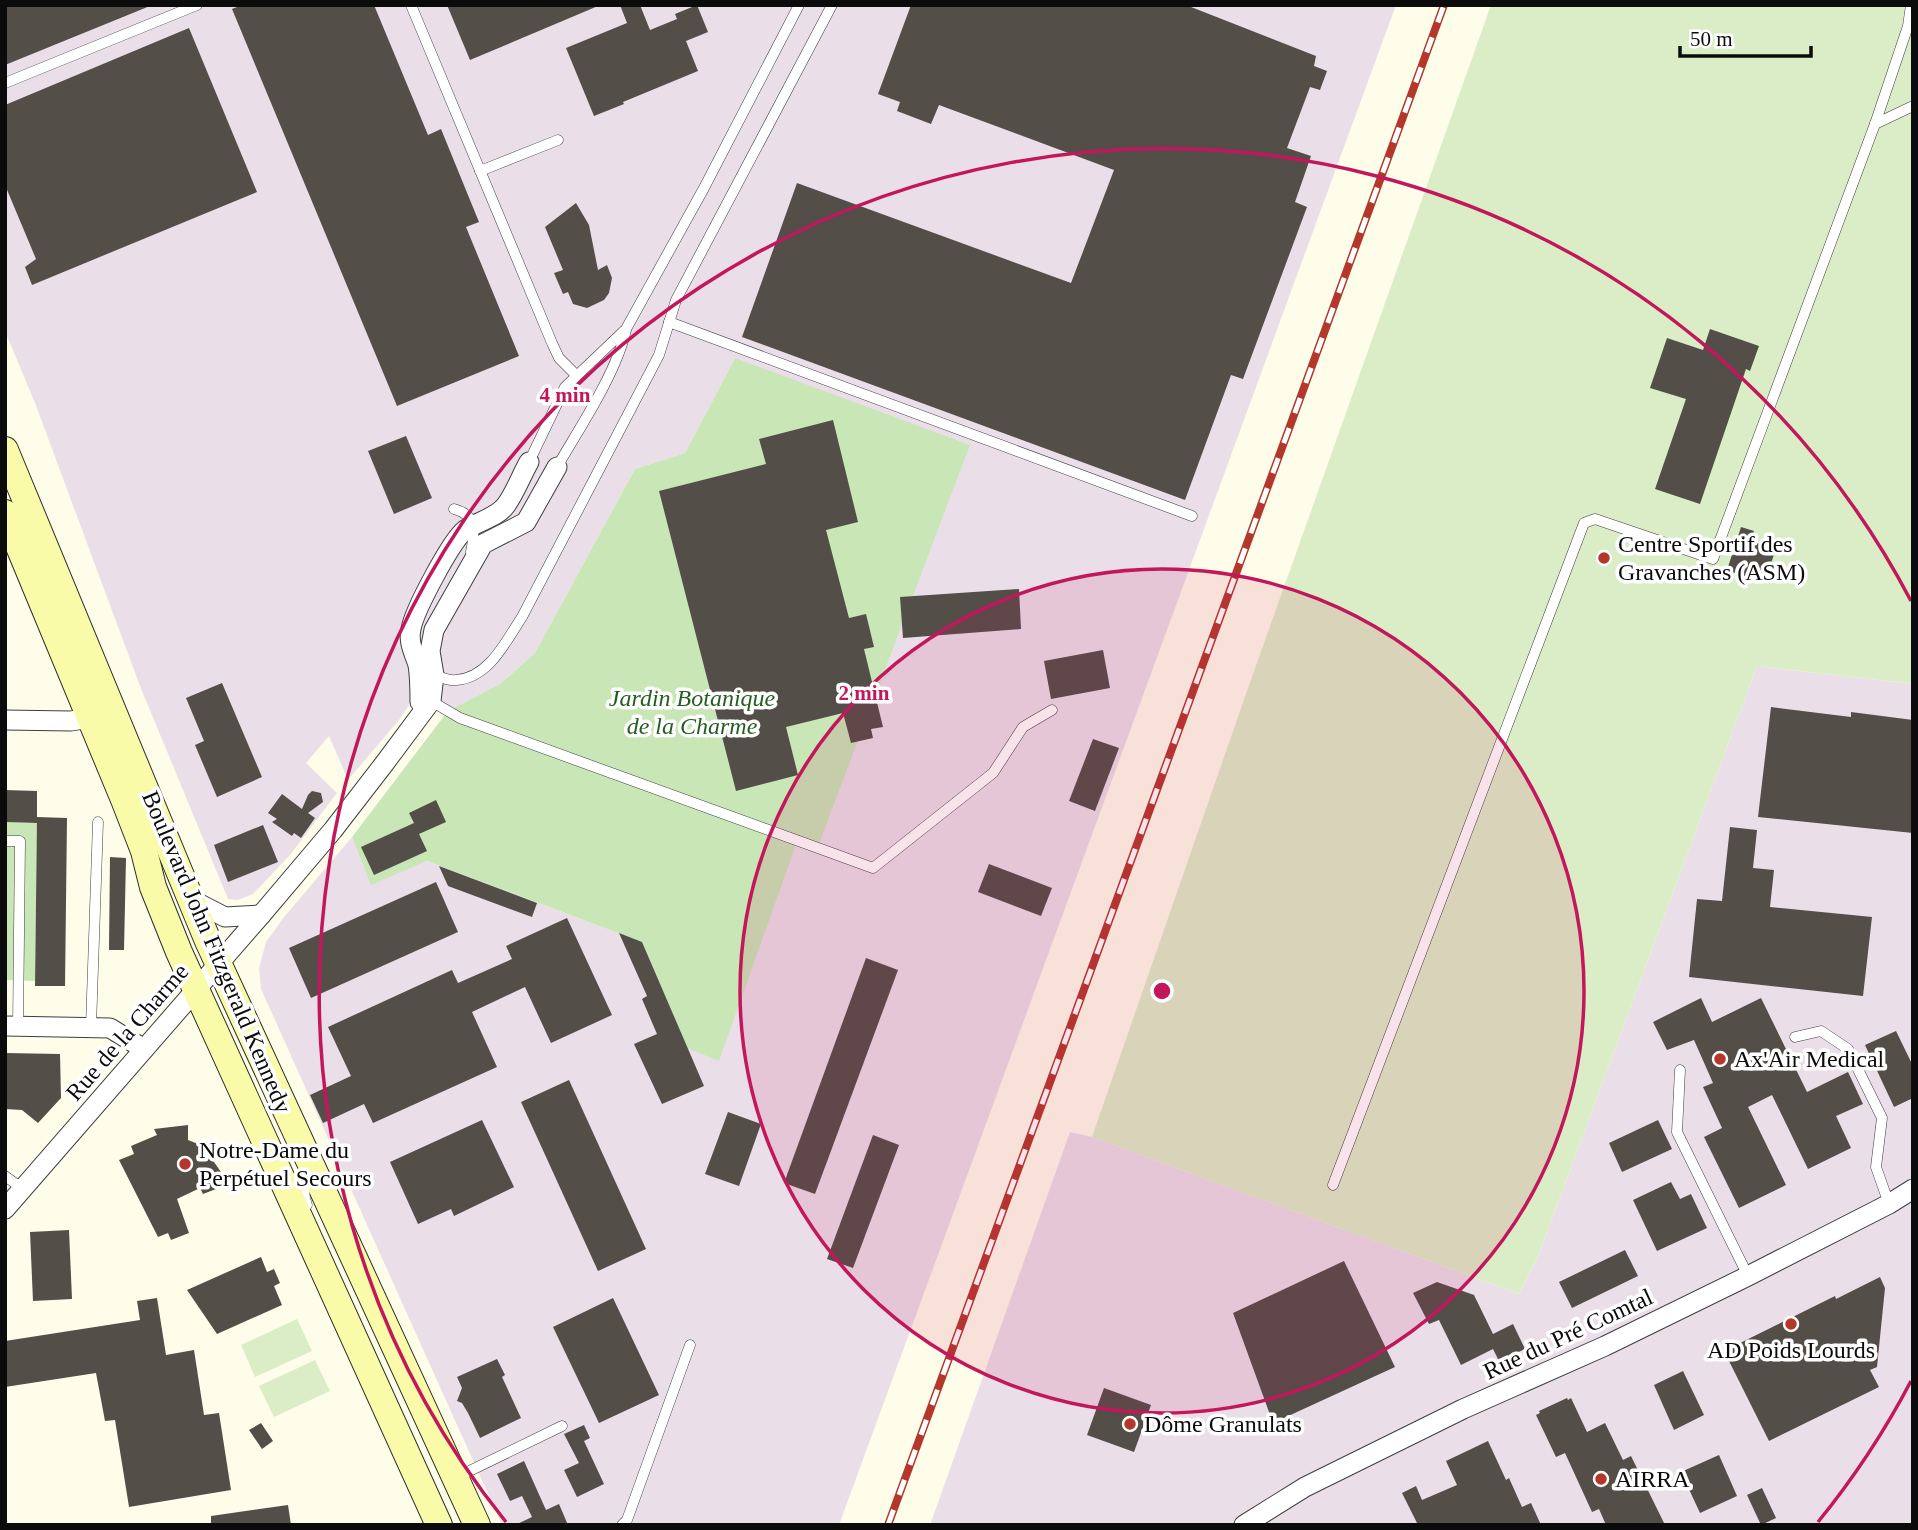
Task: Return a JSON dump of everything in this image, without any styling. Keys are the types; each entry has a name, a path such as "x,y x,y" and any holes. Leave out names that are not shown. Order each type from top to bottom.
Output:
{"main road":[{"name":"Boulevard John Fitzgerald Kennedy","path":"5,450 218,963 477,1525"},
{"name":"Boulevard John Fitzgerald Kennedy","path":"5,513 144,850 153,887 196,988 318,1244 439,1525"}],"street":[{"name":"Rue de la Charme","path":"415,722 420,702 420,681 410,642 411,627 456,538 472,526 498,513 506,505 529,462"},
{"path":"431,701 434,675 430,651 434,630 483,544 526,522 557,467"},
{"name":"Rue de la Charme","path":"5,1209 333,830 431,701"},
{"path":"5,720 71,721 90,718"},
{"path":"192,900 225,917 261,915"},
{"path":"12,1026 110,1028 144,1049"},
{"name":"Rue du Pré Comtal","path":"1244,1525 1305,1487 1463,1409 1605,1346 1748,1276 1913,1189"}],"lane":[{"path":"5,83 197,5"},
{"path":"411,5 552,343 559,358 576,375"},
{"path":"557,467 610,371 622,346 626,329 704,188 799,5"},
{"path":"434,675 455,681 481,671 500,651 522,617 659,355 676,300 832,5"},
{"path":"1333,1185 1584,523 1595,519 1713,559 1875,124 1911,16 1911,5"},
{"path":"1875,124 1913,106"},
{"path":"481,171 558,140"},
{"path":"669,322 1192,516"},
{"path":"529,462 565,387 626,329"},
{"path":"454,509 465,512 471,519 474,538 468,570"},
{"path":"431,701 460,718 873,868 993,773 1023,727 1052,710"},
{"path":"91,1026 98,822"},
{"path":"5,841 20,841 12,1026"},
{"path":"1795,1037 1821,1031 1847,1049 1882,1118 1876,1167 1889,1204"},
{"path":"1680,1070 1677,1132 1748,1276"},
{"path":"310,1213 304,1197 304,1182 313,1171"},
{"path":"5,1177 23,1189"},
{"path":"622,1525 627,1520 690,1345"},
{"path":"455,1478 562,1426"}],"shaded area":[{"path":"5,5 1396,5 839,1525 502,1525 261,989 259,968 266,942 352,837 371,884 427,861 642,942 687,1048 735,358 685,453 635,469 535,653 500,684 448,711 417,693 399,720 348,780 329,736 306,763 337,793 290,855 253,894 238,900 228,899 140,686 35,403 5,331"},
{"path":"1757,666 1913,684 1913,1525 930,1525 1070,1132 1092,1137 1519,1294 1539,1254"}],"green space":[{"name":"Centre Sportif des Gravanches (ASM)","path":"1491,5 1913,5 1913,684 1757,666 1539,1254 1519,1294 1092,1137"},
{"name":"Jardin Botanique de la Charme","path":"735,358 970,445 817,849 797,842 719,1061 687,1048 642,942 427,861 371,885 352,837 448,711 500,684 535,653 635,469 685,453"},
{"path":"5,822 37,823 35,981 5,980"},
{"path":"297,1319 312,1351 255,1377 241,1345"},
{"path":"315,1360 330,1391 274,1417 259,1386"}],"building":[{"path":"5,5 150,5 150,6 5,65"},
{"path":"242,5 374,5 428,135 441,129 479,222 466,227 519,356 397,406 232,9"},
{"path":"447,5 598,5 598,6 470,60"},
{"path":"620,5 640,5 650,30 677,19 675,14 697,5 708,32 686,41 698,71 594,116 566,48 627,23"},
{"path":"911,5 1186,5 1316,56 1314,66 1327,71 1320,90 1310,87 1287,148 1311,156 1295,202 1307,207 1243,379 1231,375 1185,500 742,337 797,183 1071,283 1114,170 939,105 931,124 897,111 900,102 878,94"},
{"path":"189,28 257,192 32,285 25,267 36,259 5,185 5,105"},
{"path":"576,203 589,225 598,270 607,265 612,278 609,293 604,300 587,308 573,304 568,292 563,294 554,273 563,270 545,227"},
{"path":"1710,329 1759,346 1750,371 1746,369 1700,504 1655,489 1686,399 1650,388 1667,338 1703,350"},
{"path":"833,420 858,522 826,530 849,618 866,614 874,647 864,649 883,727 871,729 873,738 851,743 843,713 786,727 798,775 736,791 659,491 766,464 759,439"},
{"path":"406,436 432,498 394,514 368,451"},
{"path":"1741,527 1754,531 1751,541 1776,549 1764,583 1727,570"},
{"path":"1019,589 1021,629 903,638 900,597"},
{"path":"1103,650 1110,688 1051,699 1044,661"},
{"path":"222,683 262,777 217,797 195,745 204,741 186,698"},
{"path":"1771,707 1851,717 1851,712 1913,720 1913,833 1758,817"},
{"path":"1093,739 1119,748 1095,811 1069,801"},
{"path":"5,790 37,791 37,823 5,822"},
{"path":"312,791 321,793 323,802 308,813 315,818 301,838 294,833 292,836 272,822 277,819 268,813 282,794 302,809"},
{"path":"436,800 446,822 419,834 427,851 374,875 361,847 414,823 409,813"},
{"path":"37,817 67,818 65,986 35,986"},
{"path":"263,825 278,862 228,882 214,845"},
{"path":"1730,827 1757,830 1753,868 1774,870 1770,907 1872,917 1863,996 1689,977 1697,899 1722,901"},
{"path":"110,857 126,858 124,950 109,950"},
{"path":"989,864 1052,888 1041,916 978,892"},
{"path":"439,866 537,903 532,917 448,886"},
{"path":"436,882 458,932 311,998 289,948"},
{"path":"567,918 612,1015 551,1043 525,987 472,1012 497,1067 373,1123 364,1104 323,1123 310,1095 351,1076 328,1027 452,970 458,983 512,959 506,946"},
{"path":"619,933 642,942 704,1086 662,1104 634,1044 657,1034 642,999 647,996"},
{"path":"866,958 898,970 815,1194 784,1183"},
{"path":"1701,998 1712,1022 1761,998 1807,1092 1848,1072 1863,1104 1836,1116 1851,1148 1808,1169 1772,1095 1748,1107 1786,1185 1739,1208 1704,1137 1722,1128 1703,1087 1713,1083 1694,1040 1667,1050 1653,1022"},
{"path":"1896,1031 1913,1066 1913,1098 1894,1107 1865,1045"},
{"path":"5,1053 60,1054 61,1098 38,1123 22,1110 5,1109"},
{"path":"569,1080 646,1249 598,1271 521,1102"},
{"path":"728,1112 761,1124 739,1186 705,1174"},
{"path":"482,1120 514,1187 454,1216 451,1209 418,1224 390,1162"},
{"path":"1658,1120 1672,1149 1622,1172 1609,1143"},
{"path":"188,1125 188,1140 211,1149 209,1155 221,1172 211,1176 216,1189 203,1194 200,1188 177,1199 189,1233 171,1240 168,1233 158,1237 119,1160 134,1154 131,1146 157,1135 154,1129"},
{"path":"873,1135 899,1145 853,1268 827,1259"},
{"path":"1671,1182 1680,1199 1691,1194 1707,1228 1657,1251 1633,1200"},
{"path":"69,1230 72,1299 33,1301 30,1232"},
{"path":"1625,1250 1638,1276 1572,1308 1559,1282"},
{"path":"261,1257 267,1272 274,1269 280,1283 274,1286 282,1305 217,1334 187,1290"},
{"path":"1344,1261 1395,1367 1273,1423 1233,1313"},
{"path":"1880,1277 1885,1288 1877,1367 1870,1370 1879,1387 1769,1441 1724,1351 1835,1296 1836,1299"},
{"path":"1437,1282 1474,1295 1493,1334 1513,1324 1525,1349 1499,1361 1493,1349 1461,1365 1439,1320 1429,1324 1413,1293"},
{"path":"157,1298 166,1355 194,1350 204,1415 219,1413 231,1490 129,1507 115,1420 105,1421 96,1373 5,1387 5,1341 140,1320 137,1301"},
{"path":"613,1298 659,1395 599,1423 553,1327"},
{"path":"497,1359 505,1375 502,1377 521,1418 480,1438 462,1403 457,1401 462,1388 457,1377"},
{"path":"1683,1371 1704,1415 1674,1430 1654,1385"},
{"path":"1104,1388 1151,1405 1134,1452 1087,1435"},
{"path":"1571,1398 1587,1432 1605,1423 1623,1460 1631,1456 1665,1525 1606,1525 1599,1509 1592,1512 1565,1453 1556,1457 1536,1415"},
{"path":"261,1423 273,1441 262,1449 249,1430"},
{"path":"584,1425 590,1438 584,1441 604,1484 577,1497 564,1470 579,1463 564,1434"},
{"path":"1488,1441 1522,1507 1531,1503 1541,1525 1418,1525 1402,1493 1416,1486 1422,1500 1457,1485 1446,1461"},
{"path":"1719,1455 1737,1496 1700,1513 1681,1472"},
{"path":"524,1461 546,1510 559,1504 568,1525 515,1525 532,1517 522,1496 510,1501 497,1474"},
{"path":"1762,1488 1776,1518 1761,1525 1747,1495"},
{"path":"288,1505 291,1525 211,1525 211,1516"}],"railway":[{"path":"888,1525 1444,5"}],"place":[{"name":"Centre Sportif des Gravanches (ASM)","path":"1604,558"},
{"name":"Ax'Air Medical","path":"1720,1059"},
{"name":"Notre-Dame du Perpétuel Secours","path":"185,1164"},
{"name":"AD Poids Lourds","path":"1791,1324"},
{"name":"Dôme Granulats","path":"1130,1424"},
{"name":"AIRRA","path":"1601,1479"}]}
